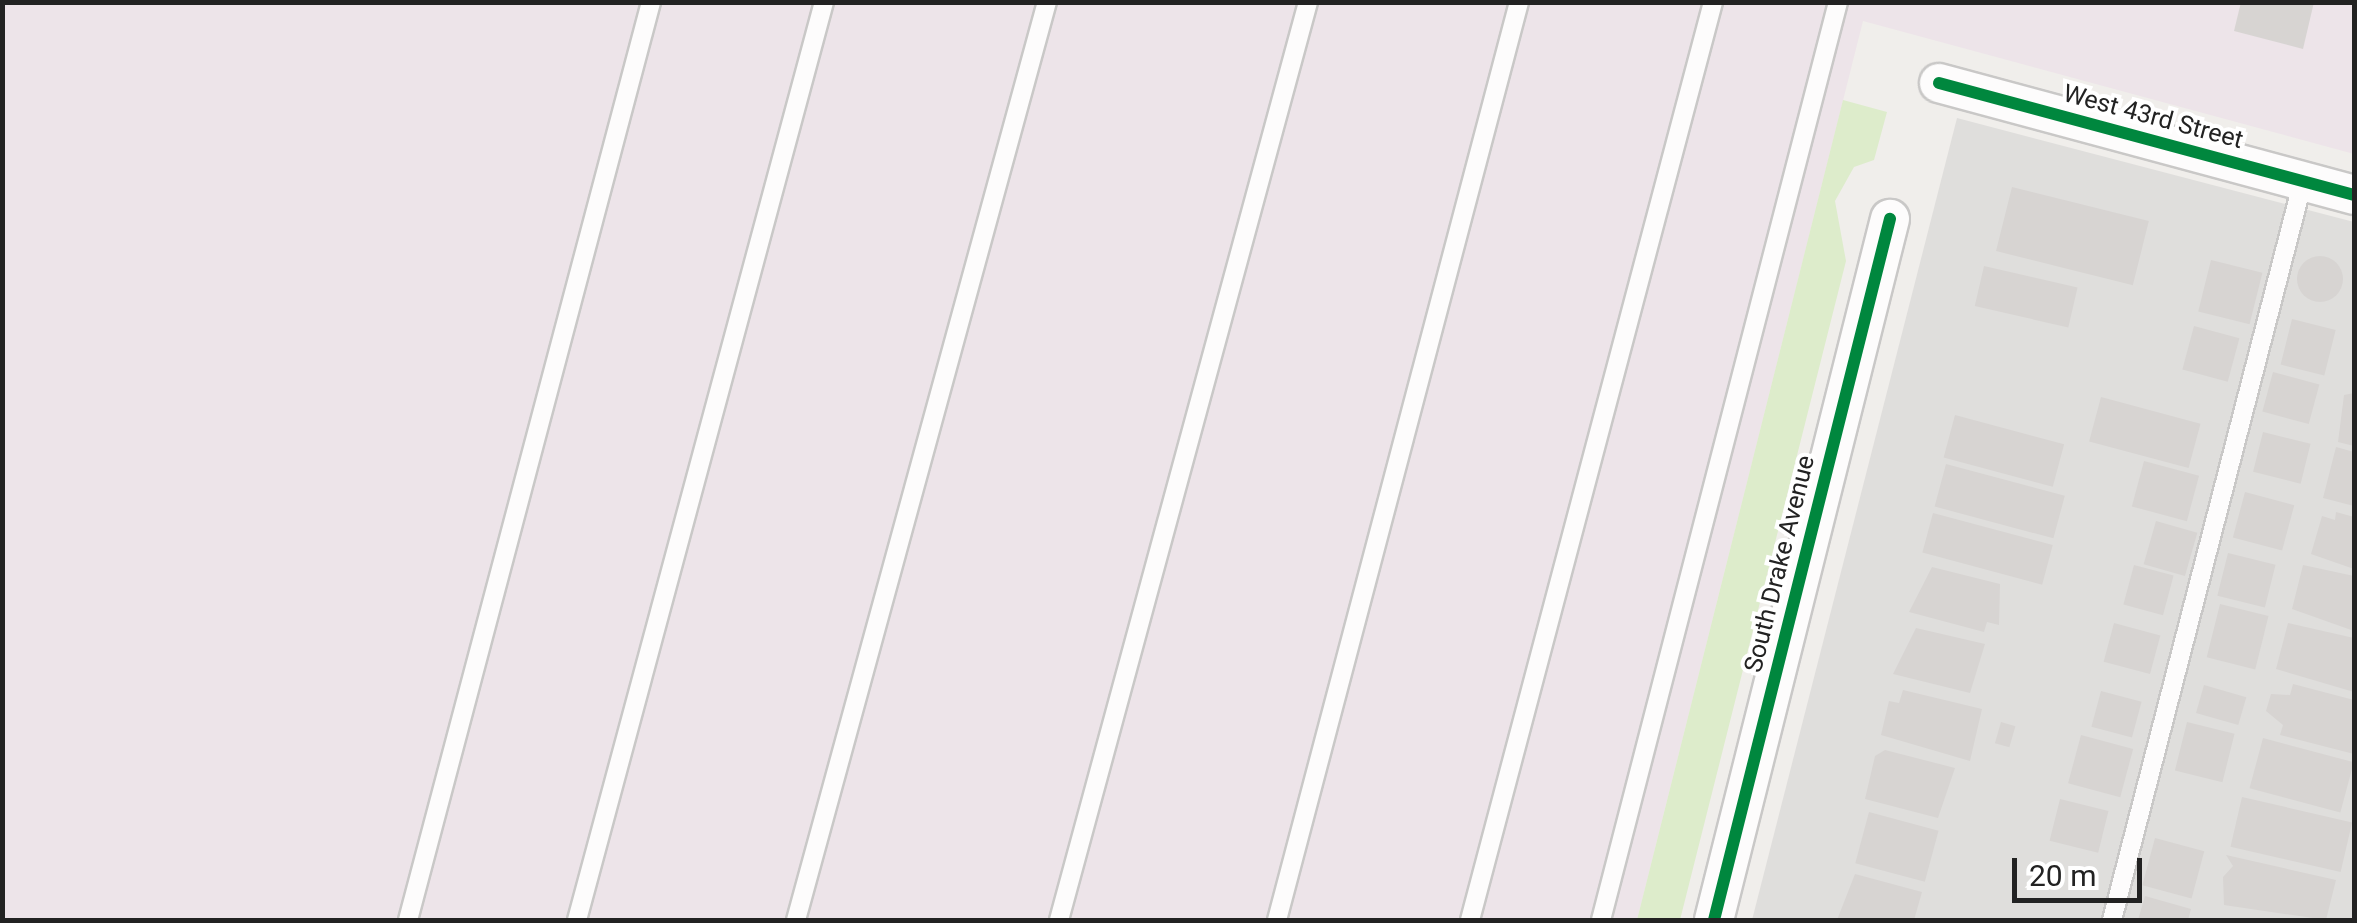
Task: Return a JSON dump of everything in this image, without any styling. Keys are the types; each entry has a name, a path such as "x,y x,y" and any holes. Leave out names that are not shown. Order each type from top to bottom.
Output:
{"street":[{"name":"West 43rd Street","path":"1939,83 2354,195"},
{"name":"South Drake Avenue","path":"1714,920 1890,219"}],"lane":[{"path":"408,920 651,2"},
{"path":"577,920 824,2"},
{"path":"796,920 1047,2"},
{"path":"1059,920 1308,2"},
{"path":"1277,920 1519,2"},
{"path":"1470,920 1713,2"},
{"path":"1601,920 1838,2"},
{"path":"2112,920 2303,181"}],"shaded area":[{"path":"2,3 2354,3 2354,154 1863,21 1637,920 3,920"},
{"path":"1957,118 2354,222 2354,920 1752,920"}],"green space":[{"path":"1843,100 1887,112 1874,160 1854,167 1835,201 1846,261 1680,920 1637,920"}],"building":[{"path":"2241,2 2314,2 2303,49 2234,31"},
{"path":"2012,187 2149,221 2133,285 1996,251"},
{"path":"2320,256 2336,263 2343,279 2336,295 2320,302 2304,295 2297,279 2304,263"},
{"path":"2211,260 2262,273 2250,324 2198,311"},
{"path":"1984,266 2078,288 2068,328 1975,306"},
{"path":"2292,319 2336,330 2324,375 2281,365"},
{"path":"2194,326 2239,338 2228,382 2182,369"},
{"path":"2273,372 2319,384 2309,424 2262,412"},
{"path":"2354,393 2354,446 2338,442 2344,395"},
{"path":"2101,397 2200,424 2189,468 2089,441"},
{"path":"1955,415 2064,444 2053,487 1944,458"},
{"path":"2263,432 2311,444 2301,484 2253,472"},
{"path":"2336,447 2354,452 2354,506 2323,498"},
{"path":"2144,461 2199,476 2187,521 2132,506"},
{"path":"1946,464 2065,496 2053,538 1935,507"},
{"path":"2245,492 2294,505 2282,551 2233,537"},
{"path":"2336,512 2354,517 2354,569 2311,554 2322,516 2335,520"},
{"path":"1933,513 2053,545 2042,585 1922,553"},
{"path":"2156,521 2197,533 2185,576 2144,564"},
{"path":"2228,553 2276,565 2265,608 2217,596"},
{"path":"2134,565 2174,576 2163,615 2123,605"},
{"path":"2303,565 2354,576 2354,631 2292,609"},
{"path":"1932,567 2000,584 1999,625 1987,622 1984,632 1909,612"},
{"path":"2220,604 2269,616 2255,669 2207,657"},
{"path":"2114,623 2160,635 2150,674 2104,662"},
{"path":"2288,623 2354,638 2354,692 2276,669"},
{"path":"1916,628 1985,644 1970,693 1893,674"},
{"path":"2293,684 2354,700 2354,754 2280,735 2283,725 2266,711 2271,694 2290,695"},
{"path":"2204,685 2246,697 2238,725 2196,713"},
{"path":"1903,690 1982,709 1970,761 1881,735 1889,701 1899,703"},
{"path":"2101,691 2142,702 2132,738 2091,727"},
{"path":"2001,722 2015,726 2009,747 1995,743"},
{"path":"2187,722 2235,734 2222,782 2175,771"},
{"path":"2081,735 2133,749 2120,797 2068,783"},
{"path":"2263,738 2354,762 2340,813 2250,788"},
{"path":"1885,750 1955,768 1938,818 1865,799 1875,756"},
{"path":"2242,797 2352,822 2341,872 2231,847"},
{"path":"2060,799 2109,811 2098,853 2050,841"},
{"path":"1869,812 1939,831 1925,882 1855,863"},
{"path":"2155,838 2204,851 2192,899 2142,885"},
{"path":"2226,855 2336,880 2326,920 2224,905 2223,877 2233,866"},
{"path":"1855,874 1922,892 1914,920 1837,920"},
{"path":"2145,896 2191,909 2188,920 2138,920"}],"cycle path":[{"path":"1939,83 2354,195"},
{"path":"1714,920 1890,219"}]}
